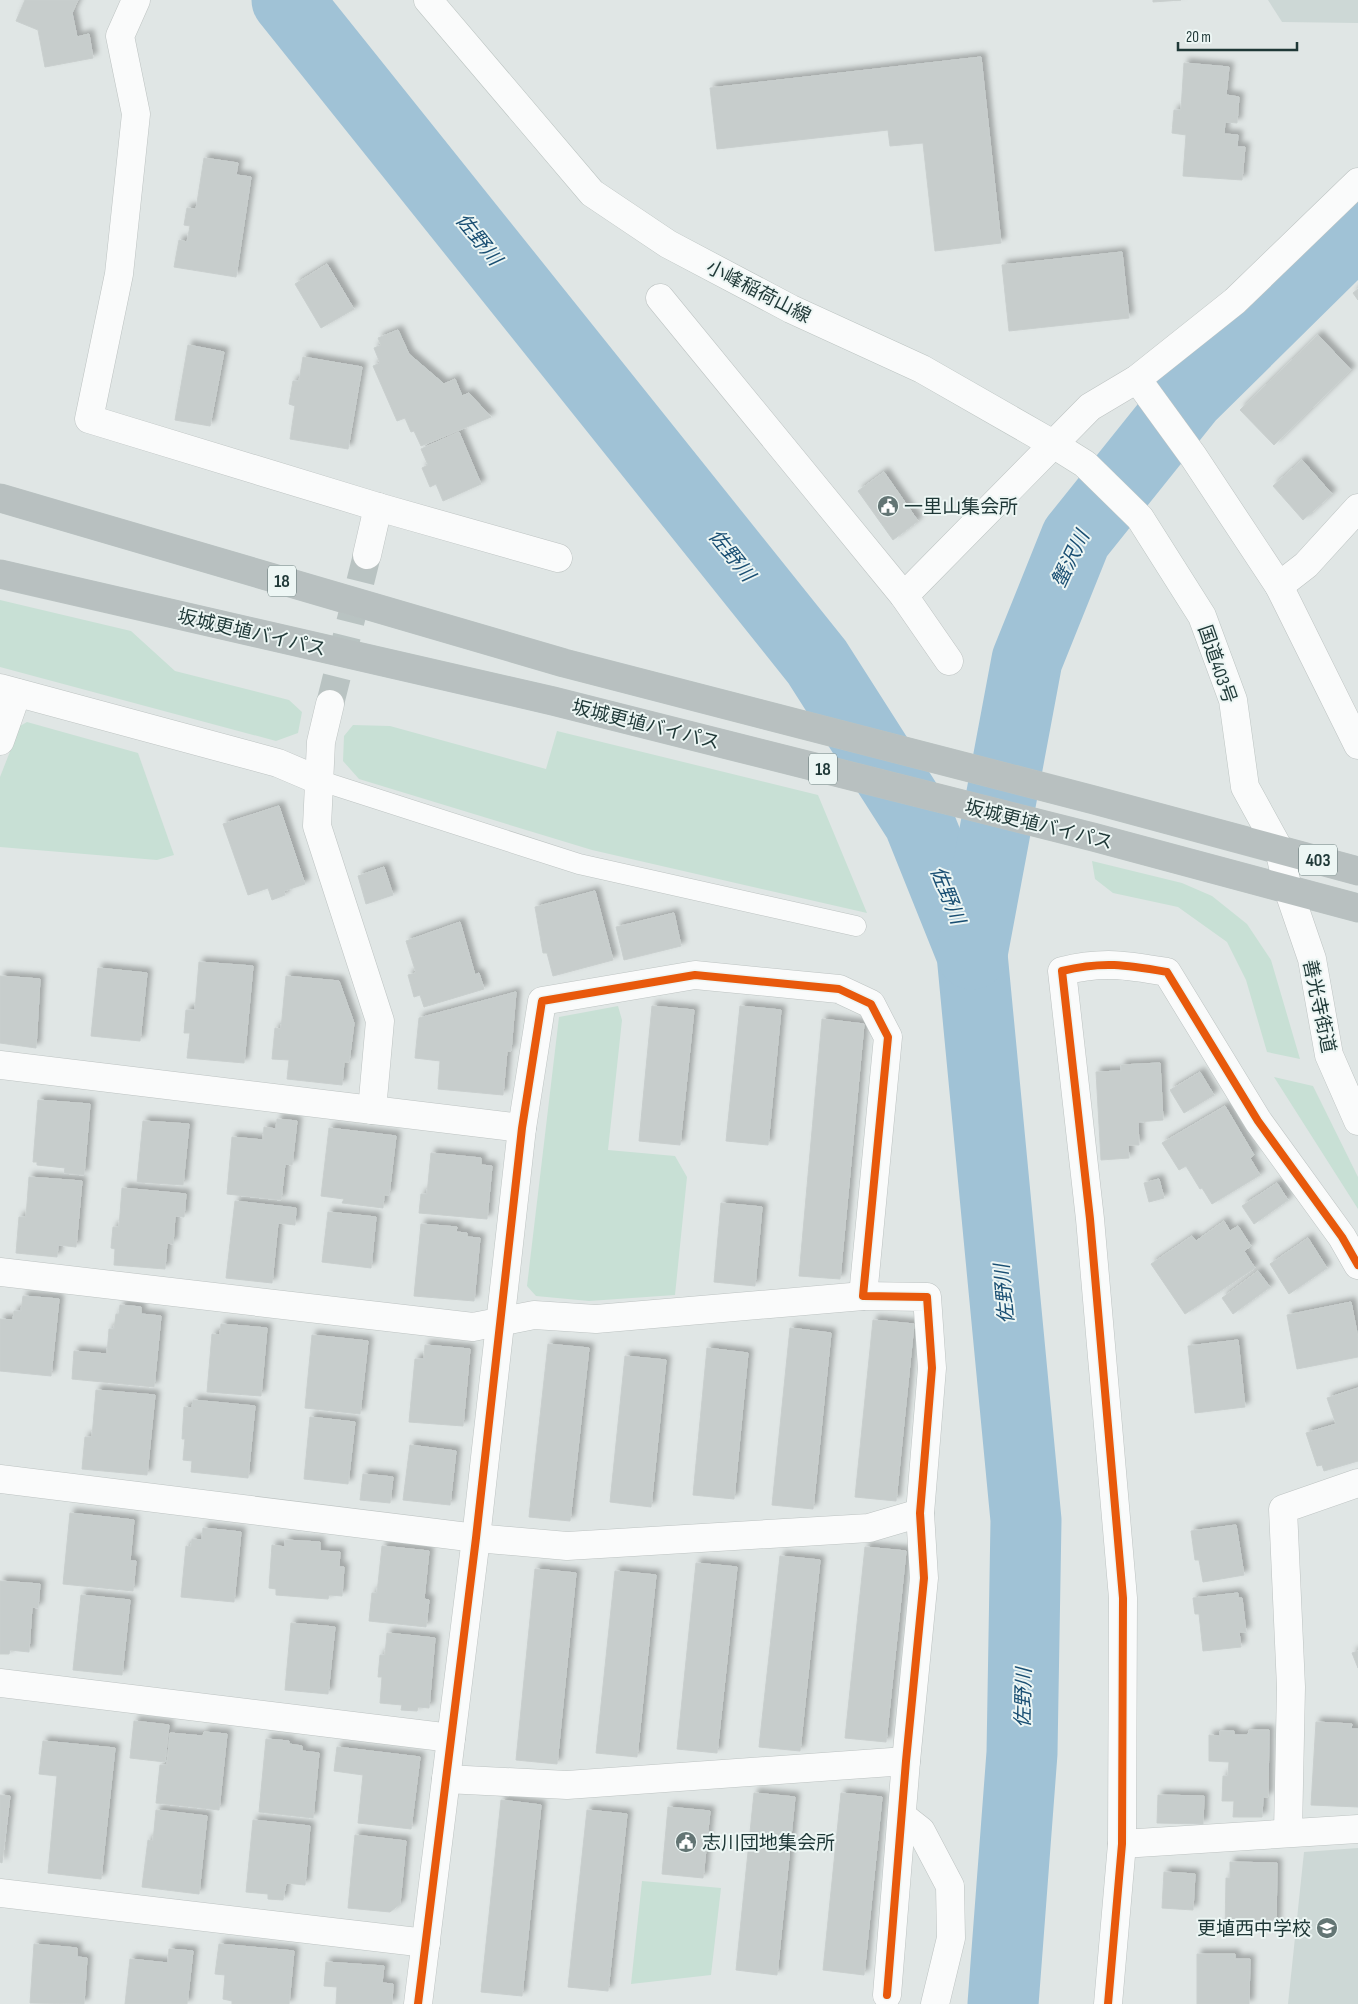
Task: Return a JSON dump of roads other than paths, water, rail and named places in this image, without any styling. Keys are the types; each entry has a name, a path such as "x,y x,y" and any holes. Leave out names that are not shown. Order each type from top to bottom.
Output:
{"highway":[{"name":"坂城更埴バイパス","path":"0,498 564,663 1279,849"},
{"name":"坂城更埴バイパス","path":"0,574 553,701 1092,837 1288,889"},
{"name":"403","path":"1279,849 1358,871"},
{"name":"403","path":"1288,889 1358,908"}],"street":[{"path":"136,0 120,36 136,114 121,255 89,419 378,507 558,558"},
{"name":"小峰稲荷山線","path":"428,0 592,193 668,244 791,309 922,369 1053,444 1085,464 1140,518"},
{"path":"904,596 1090,407 1143,386 1235,301 1358,182"},
{"path":"660,298 904,596 949,661"},
{"path":"1143,386 1193,456 1279,586 1358,745"},
{"path":"367,555 378,507"},
{"path":"1279,586 1306,565 1358,508"},
{"name":"国道403号","path":"1140,518 1202,616 1233,700 1245,787 1279,849 1288,889"},
{"path":"0,742 9,691 278,764 318,780"},
{"path":"330,704 321,742 317,826 380,1021 372,1110"},
{"name":"善光寺街道","path":"1288,889 1312,959 1329,1055 1358,1121"},
{"path":"1108,2004 1122,1844 1122,1598 1090,1219 1062,971 1078,967 1115,963 1168,972 1258,1121 1342,1237 1358,1265"},
{"path":"418,2004 476,1538 522,1128 542,1001 695,975 839,989 871,1004 888,1037 863,1296"},
{"path":"0,1065 522,1128"},
{"path":"0,1272 473,1328 534,1315 596,1319 863,1296 927,1297 932,1368 920,1514 924,1578 906,1760 887,1995"},
{"path":"0,1479 476,1538 567,1546 869,1528 920,1514"},
{"path":"1288,1832 1292,1687 1283,1509 1358,1483"},
{"path":"0,1683 451,1738"},
{"path":"446,1779 568,1785 906,1760"},
{"path":"902,1816 922,1831 950,1886 951,1938 935,2004"},
{"path":"1122,1844 1358,1829"},
{"path":"0,1893 426,1943"}],"lane":[{"path":"318,780 579,864 856,926"}],"waterway":[{"name":"佐野川","path":"287,0 817,662 919,822 972,954 1026,1520 1022,1753 1003,2004"},
{"name":"蟹沢川","path":"972,954 1027,660 1076,538 1189,397 1358,230"}],"tunnel":[{"path":"330,704 367,555"}],"place":[{"name":"一里山集会所","path":"888,506"},
{"name":"志川団地集会所","path":"686,1842"},
{"name":"更埴西中学校","path":"1327,1928"}]}
